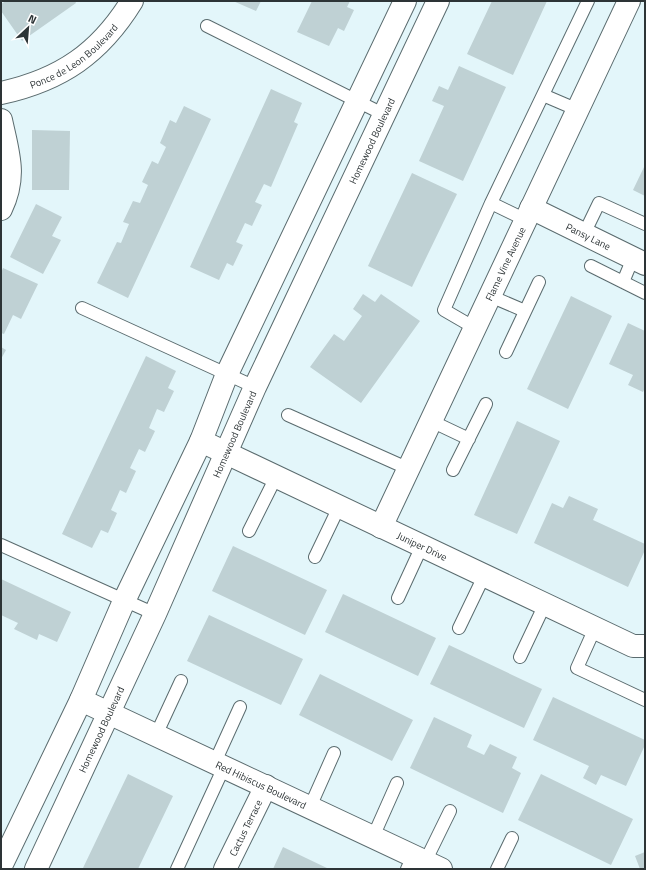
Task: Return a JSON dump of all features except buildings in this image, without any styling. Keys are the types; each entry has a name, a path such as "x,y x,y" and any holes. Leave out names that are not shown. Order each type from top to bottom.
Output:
{"street":[{"name":"Ponce de Leon Boulevard","path":"1,93 24,88 51,78 77,63 100,44 119,22 132,1"},
{"path":"1,866 81,700 124,601 201,441 227,374 405,1"},
{"name":"Homewood Boulevard","path":"36,869 155,614 255,387 438,1"},
{"name":"Flame Vine Avenue","path":"382,527 629,1"},
{"path":"1,120 10,160 8,194 1,209"},
{"name":"Pansy Lane","path":"529,214 584,234 639,261"},
{"name":"Juniper Drive","path":"201,441 633,646 645,646"},
{"name":"Red Hibiscus Boulevard","path":"81,700 373,837 422,864"},
{"name":"Cactus Terrace","path":"225,869 266,786"}],"lane":[{"path":"475,328 444,310 492,203 588,1"},
{"path":"207,26 358,100 385,115"},
{"path":"543,95 578,110"},
{"path":"492,203 529,214"},
{"path":"584,234 599,203 645,224"},
{"path":"623,282 639,261"},
{"path":"591,266 645,293"},
{"path":"506,352 539,282"},
{"path":"490,296 525,311"},
{"path":"82,308 255,387"},
{"path":"453,470 486,404"},
{"path":"288,415 409,469"},
{"path":"431,421 468,439"},
{"path":"249,531 276,477"},
{"path":"315,557 339,507"},
{"path":"1,545 155,614"},
{"path":"398,598 422,546"},
{"path":"459,628 484,576"},
{"path":"520,657 545,604"},
{"path":"595,628 577,668 645,700"},
{"path":"156,735 181,680"},
{"path":"177,869 219,765 240,707"},
{"path":"310,807 334,753"},
{"path":"373,837 397,783"},
{"path":"422,864 450,811"},
{"path":"497,869 512,838"}]}
